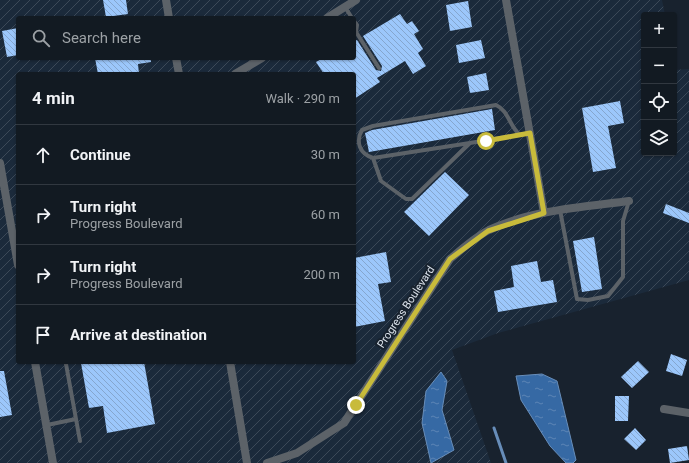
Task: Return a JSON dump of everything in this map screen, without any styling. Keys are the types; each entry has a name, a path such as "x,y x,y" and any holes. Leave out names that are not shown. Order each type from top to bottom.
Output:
{"street":[{"path":"166,0 169,16"},
{"path":"330,16 356,0"},
{"path":"506,0 544,213"},
{"path":"176,60 179,72"},
{"path":"238,72 259,60"},
{"path":"0,162 2,183 16,254"},
{"name":"Progress Boulevard","path":"267,463 297,453 344,423 450,259 488,231 544,213 629,201"},
{"path":"35,364 53,463"},
{"path":"230,364 247,463"},
{"path":"664,410 689,413"}],"lane":[{"path":"345,7 351,16"},
{"path":"356,32 379,68"},
{"path":"520,135 516,131 503,108 496,105 373,126 362,130 358,137 359,148 367,156 373,158 470,143 520,135 530,133"},
{"path":"373,158 382,181 406,199 412,199 470,143"},
{"path":"560,210 577,299 588,300 608,296 623,276 623,221 629,201"},
{"path":"66,364 80,441"},
{"path":"46,425 76,419"}],"shaded area":[{"path":"0,0 662,0 664,12 641,12 641,156 677,156 677,70 689,69 689,280 498,333 452,350 491,463 0,463"}],"water":[{"path":"441,372 447,381 442,410 454,450 431,463 422,423 426,391"},
{"path":"542,374 557,381 576,460 573,463 566,463 550,446 521,400 516,376"}],"building":[{"path":"103,0 126,0 128,14 106,16"},
{"path":"468,1 472,27 450,31 446,5"},
{"path":"400,14 407,24 412,21 419,31 414,34 423,49 418,53 426,66 413,74 405,61 377,78 380,82 356,98 356,72 323,72 316,62 320,60 356,60 357,40 376,70 381,71 382,66 363,36"},
{"path":"16,28 16,55 7,57 2,31"},
{"path":"481,40 485,58 459,63 456,45"},
{"path":"95,60 151,60 151,62 138,64 139,72 98,72"},
{"path":"486,73 489,90 470,93 467,77"},
{"path":"620,101 624,123 608,126 616,168 593,172 582,108"},
{"path":"492,109 495,130 369,152 365,133 372,130"},
{"path":"445,172 469,195 429,236 404,212"},
{"path":"666,204 689,213 689,223 663,213"},
{"path":"594,237 602,289 582,292 573,241"},
{"path":"386,252 391,282 378,284 385,321 356,327 356,258"},
{"path":"537,261 541,282 553,280 557,302 498,312 494,291 514,287 511,266"},
{"path":"671,354 687,360 682,376 666,371"},
{"path":"638,361 649,372 632,388 621,377"},
{"path":"81,364 144,364 155,424 107,433 103,406 89,408"},
{"path":"0,371 4,371 12,415 0,417"},
{"path":"615,396 629,396 628,421 615,421"},
{"path":"635,428 646,440 636,450 624,439"},
{"path":"687,446 689,460 670,463 668,449"}],"waterway":[{"path":"494,428 506,463"}],"route":[{"path":"356,405 450,259 488,231 507,223 544,213 530,133 486,141"}]}
